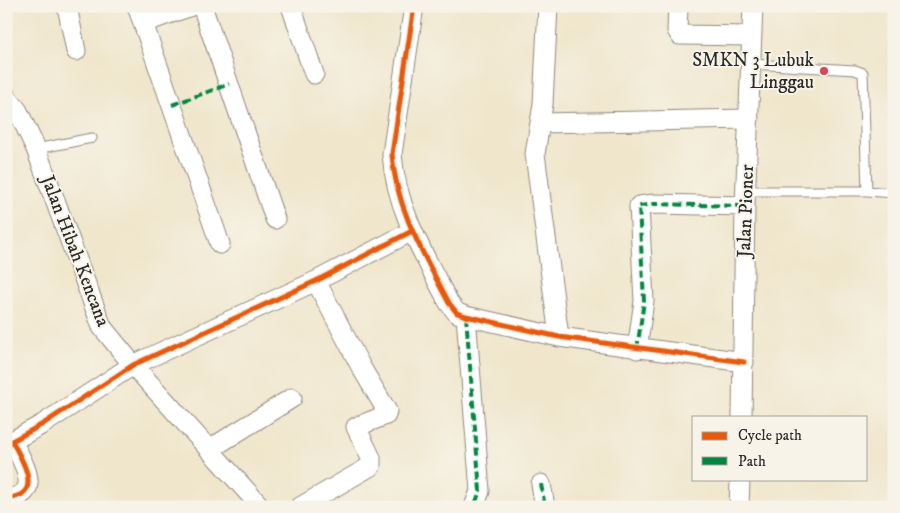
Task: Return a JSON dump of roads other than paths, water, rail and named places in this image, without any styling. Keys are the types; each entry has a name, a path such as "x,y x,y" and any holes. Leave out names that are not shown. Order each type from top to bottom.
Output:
{"street":[{"path":"67,6 76,52"},
{"path":"191,6 140,15 220,244"},
{"path":"202,6 275,219"},
{"path":"291,6 314,74"},
{"path":"414,6 392,154 397,190 412,231 449,303 457,313 559,337 744,362"},
{"path":"548,6 540,123 535,154 559,337"},
{"path":"678,6 677,30 680,35 751,36"},
{"name":"Jalan Pioner","path":"742,416 745,198 750,119 752,6"},
{"name":"Jalan Hibah Kencana","path":"6,96 18,111 36,149 100,322 108,336 262,507"},
{"path":"540,123 750,119"},
{"path":"637,348 644,301 639,206 745,198"},
{"path":"6,500 23,493 27,486 28,476 9,435 44,424 133,365 316,281 412,231"},
{"path":"300,507 371,466 370,458 356,427 386,415 387,411 360,368 316,281"},
{"path":"466,316 480,491 474,507"},
{"path":"210,449 292,398"},
{"path":"739,507 740,480"},
{"path":"541,484 545,507"}],"lane":[{"path":"751,64 855,70 864,73 867,191"},
{"path":"36,149 92,138"},
{"path":"745,198 867,191 894,192"}],"place":[{"name":"SMKN 3 Lubuk Linggau","path":"824,71"}]}
